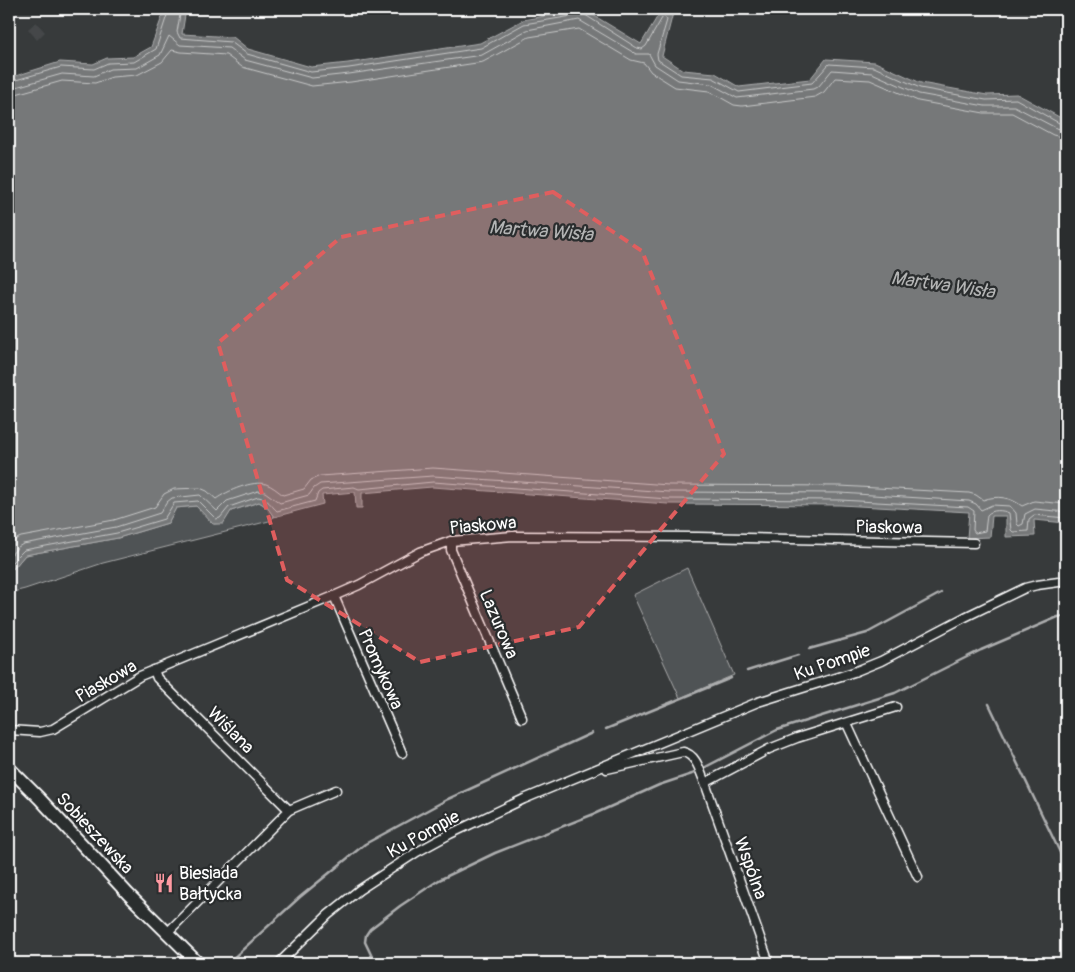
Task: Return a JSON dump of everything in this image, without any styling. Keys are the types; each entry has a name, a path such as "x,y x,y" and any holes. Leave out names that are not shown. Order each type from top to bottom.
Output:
{"main road":[{"name":"Sobieszewska","path":"9,768 128,894 198,963"}],"street":[{"name":"Piaskowa","path":"9,730 40,732 53,729 133,679 334,596 359,585 420,552 451,541 523,536 698,537 974,543"},
{"name":"Lazurowa","path":"451,541 452,550 522,718"},
{"name":"Ku Pompie","path":"279,963 328,915 359,890 417,852 486,817 758,702 854,672 882,661 1025,588 1037,584 1066,581"},
{"name":"Promykowa","path":"334,596 402,753"},
{"name":"Wiślana","path":"154,670 157,678 289,810"},
{"path":"704,781 769,749 797,738 847,724 896,707"},
{"path":"847,724 918,877"},
{"name":"Ku Pompie","path":"604,766 606,769 683,752 689,753 696,762 704,781"},
{"name":"Wspólna","path":"704,781 769,963"},
{"path":"168,932 289,810 336,790"}],"highlighted area":[{"path":"553,192 642,251 724,454 579,627 420,662 287,580 218,343 341,237"}],"shaded area":[{"path":"36,22 45,32 37,40 28,29"},
{"path":"259,502 267,507 274,517 269,521 103,563 9,593 9,570 14,568 25,555 118,538 168,523 176,508 196,506 214,524 223,523 231,511"},
{"path":"687,568 734,675 680,698 633,595"}],"water":[{"name":"Martwa Wisła","path":"165,9 186,9 182,34 233,37 248,49 311,67 480,43 523,20 583,9 641,44 662,9 674,9 662,56 683,70 715,73 739,87 810,79 826,59 875,62 921,83 987,95 1017,94 1066,119 1066,523 1034,520 1035,536 1006,537 1006,516 992,516 990,537 967,538 969,512 840,505 668,504 432,487 362,493 362,508 356,508 355,492 322,495 323,504 274,517 267,507 259,502 231,511 223,524 213,524 196,506 176,508 168,523 118,538 25,555 14,568 9,570 9,78 60,62 93,64 107,58 133,57 151,47"}],"waterway":[{"path":"809,649 867,633 941,593"},
{"path":"375,963 365,942 366,935 370,929 439,880 495,853 594,814 659,785 692,774 777,730 895,693 981,650 1058,617 1066,616"},
{"path":"747,671 798,655"},
{"path":"606,729 731,678"},
{"path":"989,704 1066,865"},
{"path":"228,963 300,897 365,844 448,799 592,733"}],"place":[{"name":"Biesiada Bałtycka","path":"164,883"}]}
